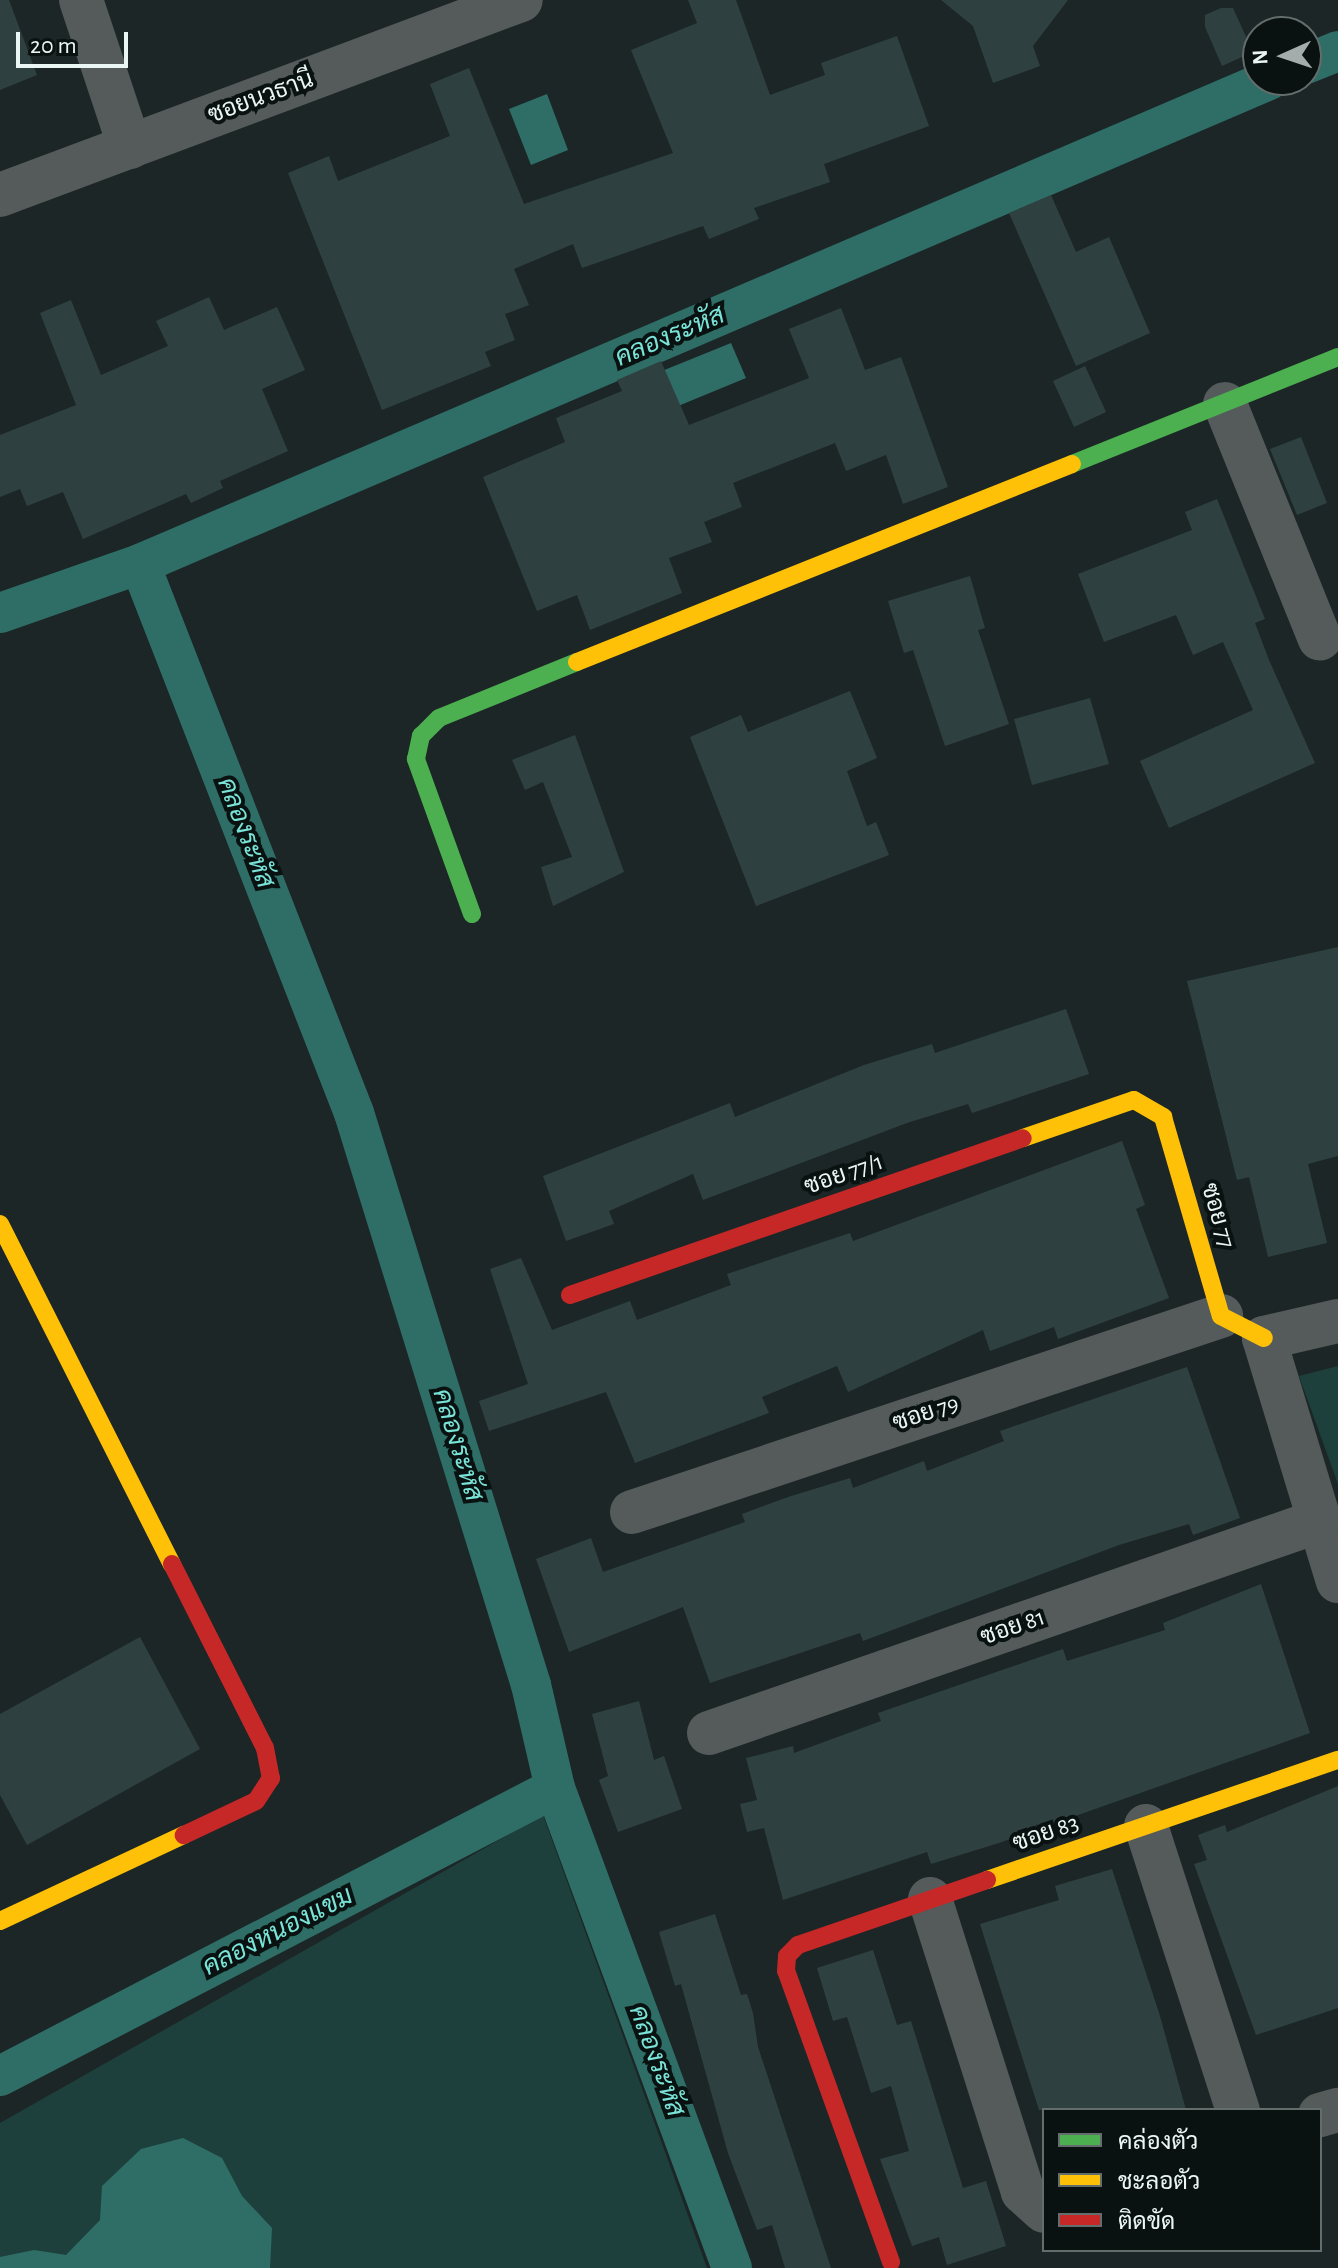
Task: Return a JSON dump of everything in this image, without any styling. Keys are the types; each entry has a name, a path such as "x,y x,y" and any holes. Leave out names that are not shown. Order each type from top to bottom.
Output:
{"street":[{"path":"81,0 130,147"},
{"name":"ซอยนวธานี","path":"0,195 521,0"},
{"path":"472,914 416,759 421,736 439,718 1338,357"},
{"path":"1225,404 1320,639"},
{"name":"ซอย 77/1","path":"570,1295 1134,1100"},
{"name":"ซอย 77","path":"1134,1100 1163,1117 1221,1316"},
{"path":"0,1224 265,1748 271,1778 256,1801 0,1921"},
{"path":"1221,1316 1264,1338 1338,1321"},
{"name":"ซอย 79","path":"632,1512 1221,1316"},
{"path":"1264,1338 1316,1522 1338,1581"},
{"name":"ซอย 81","path":"709,1733 1316,1522"},
{"name":"ซอย 83","path":"891,2262 786,1971 787,1956 798,1945 1338,1760"},
{"path":"1146,1826 1237,2108"},
{"path":"930,1899 1023,2192 1042,2209"}],"shaded area":[{"path":"547,94 568,150 531,165 509,109"},
{"path":"731,343 746,378 666,411 652,375"},
{"path":"1338,1366 1338,1484 1299,1376"},
{"path":"543,1815 707,2268 0,2268 0,2123"},
{"path":"183,2138 222,2158 242,2196 272,2228 270,2268 0,2268 0,2257 34,2250 66,2255 100,2220 102,2186 141,2149"}],"building":[{"path":"0,0 9,0 37,75 0,90"},
{"path":"688,0 736,0 770,95 825,75 821,63 897,36 929,126 824,164 830,182 754,208 759,219 709,239 703,226 582,268 573,244 514,269 529,305 505,314 515,340 485,352 491,366 382,410 288,173 329,156 338,181 450,136 430,84 469,68 524,204 673,153 631,50 697,23"},
{"path":"941,0 1068,0 1033,46 1040,66 993,83 973,26"},
{"path":"1221,8 1233,8 1242,28 1242,57 1222,66 1205,27 1205,15"},
{"path":"1051,195 1076,252 1109,237 1150,333 1076,366 1009,213"},
{"path":"209,297 224,330 277,307 305,370 262,389 288,451 220,481 223,488 191,503 186,494 83,539 63,492 27,506 20,489 0,497 0,435 76,405 40,313 71,300 101,375 168,346 156,321"},
{"path":"841,308 865,370 901,357 948,487 903,504 886,455 846,471 835,443 733,483 742,507 704,522 712,542 669,558 682,593 590,630 577,595 537,611 483,477 565,442 556,418 622,391 617,380 661,361 689,425 809,378 789,329"},
{"path":"1085,366 1106,412 1074,427 1053,381"},
{"path":"1301,437 1327,503 1297,515 1270,449"},
{"path":"1217,499 1265,619 1255,623 1315,763 1169,828 1140,761 1253,710 1223,642 1193,655 1176,615 1104,642 1078,574 1192,530 1185,512"},
{"path":"970,576 985,628 978,630 1009,724 945,746 913,650 904,653 888,601"},
{"path":"850,691 877,758 847,771 867,826 876,822 889,855 756,906 690,737 741,715 748,732"},
{"path":"1090,698 1109,764 1032,785 1014,719"},
{"path":"575,735 624,872 553,906 541,867 572,857 543,782 525,790 512,760"},
{"path":"1338,947 1338,1156 1308,1164 1327,1243 1268,1257 1249,1177 1237,1180 1187,981"},
{"path":"1066,1009 1089,1074 972,1113 968,1104 907,1123 703,1200 693,1174 609,1211 614,1224 566,1241 543,1176 730,1103 735,1117 864,1065 932,1044 935,1053"},
{"path":"1122,1141 1145,1205 1136,1209 1169,1298 1058,1339 1054,1327 990,1351 983,1330 848,1392 837,1366 762,1397 769,1413 635,1463 606,1392 489,1431 479,1401 528,1384 490,1269 521,1258 552,1330 630,1301 637,1320 731,1285 727,1274 850,1233 853,1241"},
{"path":"1187,1367 1240,1518 1193,1535 1189,1524 1119,1545 863,1641 860,1633 710,1683 683,1607 569,1652 536,1559 591,1538 603,1572 745,1522 742,1514 788,1497 850,1478 853,1488 924,1461 927,1471 1004,1441 1000,1431"},
{"path":"1261,1584 1310,1733 999,1843 931,1864 927,1852 783,1900 764,1828 747,1832 740,1804 757,1800 746,1758 793,1746 794,1753 881,1721 878,1713 1063,1649 1067,1661 1165,1630 1163,1623"},
{"path":"140,1637 200,1749 27,1845 0,1795 0,1714"},
{"path":"639,1701 654,1760 664,1756 682,1809 618,1832 599,1780 608,1776 592,1714"},
{"path":"1338,1786 1338,2008 1256,2035 1194,1864 1207,1860 1198,1835 1225,1825 1227,1832"},
{"path":"1112,1869 1160,2016 1185,2108 1039,2110 980,1924 1059,1900 1055,1886"},
{"path":"715,1914 741,1995 747,1994 758,2047 831,2268 785,2268 772,2225 757,2230 728,2153 681,1984 675,1986 659,1932"},
{"path":"873,1950 897,2025 911,2021 963,2188 986,2181 1006,2246 947,2265 939,2237 912,2246 880,2159 909,2151 891,2086 871,2093 847,2017 833,2021 817,1968"}],"waterway":[{"name":"คลองระหัส","path":"1322,58 1338,51"},
{"name":"คลองระหัส","path":"732,2268 555,1788 531,1685 354,1113 140,564 1242,92"},
{"path":"0,613 140,564"},
{"name":"คลองหนองแขม","path":"0,2076 555,1788"}],"traffic: fast":[{"path":"1072,464 1338,357"},
{"path":"472,914 416,759 421,736 439,718 577,662"}],"traffic: slow":[{"path":"577,662 1072,464"},
{"path":"1023,1138 1134,1100 1163,1117 1221,1316 1264,1338"},
{"path":"0,1224 172,1564"},
{"path":"987,1880 1338,1760"},
{"path":"0,1921 184,1835"}],"traffic: jam":[{"path":"570,1295 1023,1138"},
{"path":"172,1564 265,1748 271,1778 256,1801 184,1835"},
{"path":"891,2262 786,1971 787,1956 798,1945 987,1880"}]}
